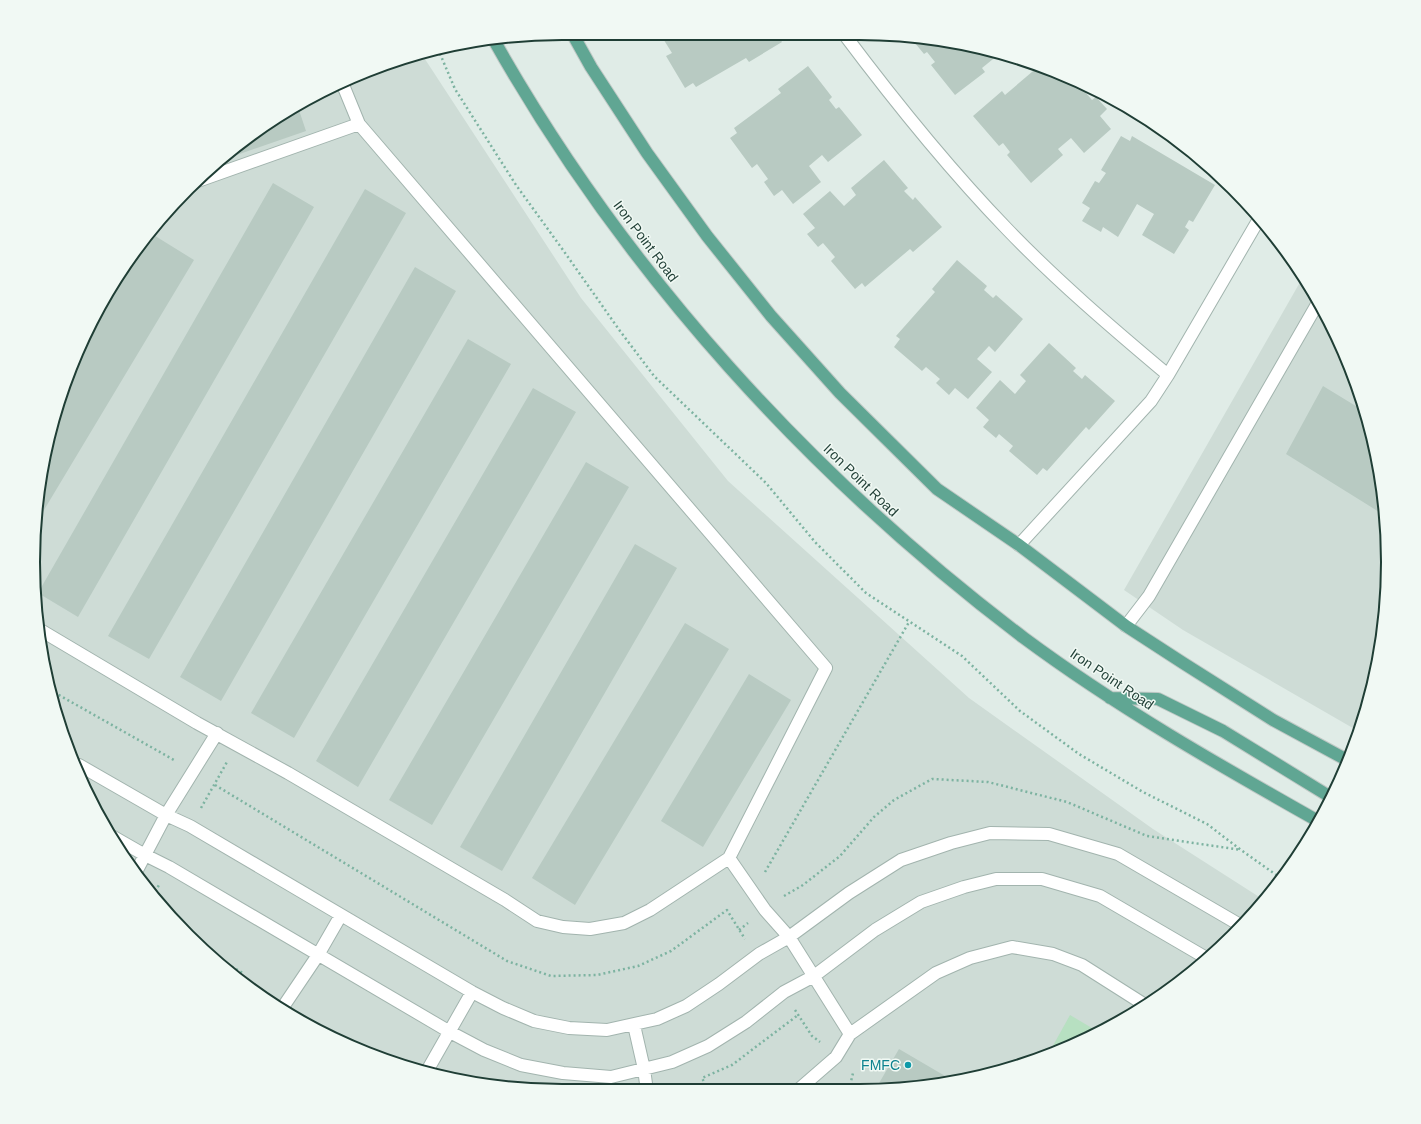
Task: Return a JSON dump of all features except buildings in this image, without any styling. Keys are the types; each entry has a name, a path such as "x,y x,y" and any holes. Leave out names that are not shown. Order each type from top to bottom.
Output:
{"main road":[{"path":"576,40 591,67 646,153 707,236 771,316 840,393 937,489 1019,545 1126,626 1273,720 1343,758"},
{"name":"Iron Point Road","path":"496,44 520,86 576,172 637,256 701,336 770,412 867,508 945,576 1026,639 1109,698 1208,760 1313,818"},
{"path":"1109,698 1158,699 1223,732 1326,794"}],"lane":[{"path":"849,40 925,139 1008,229 1081,300 1168,375"},
{"path":"44,632 197,723 217,733 505,900 537,921 563,927 590,929 624,923 650,910 730,858 826,668 359,124 344,88"},
{"path":"211,176 359,124"},
{"path":"1019,545 1151,401 1168,375 1256,224"},
{"path":"1126,626 1149,596 1315,308"},
{"path":"139,867 166,814 217,733"},
{"path":"82,767 190,826 472,992 503,1008 534,1021 569,1028 607,1030 634,1025 656,1019 686,1006 719,984 759,954 789,937 849,893 901,860 951,843 990,833 1049,834 1118,854 1236,923"},
{"path":"122,842 169,866 318,955 450,1032 484,1050 521,1065 563,1073 611,1077 672,1062 708,1046 746,1022 784,992 814,976 875,930 921,902 964,887 996,879 1042,879 1100,896 1202,955"},
{"path":"730,858 765,910 789,937 850,1034"},
{"path":"285,1004 318,955 341,915"},
{"path":"805,1084 836,1057 850,1034 936,973 970,958 1012,948 1053,954 1082,965 1140,1002"},
{"path":"430,1067 472,992"},
{"path":"634,1025 647,1084"}],"path":[{"path":"440,55 455,89 516,185 620,332 654,376 766,483 815,542 866,593 962,656 1020,711 1079,754 1143,792 1206,824 1276,875"},
{"path":"765,872 909,622"},
{"path":"57,694 174,760"},
{"path":"739,930 784,896 779,890"},
{"path":"705,1084 702,1078 732,1065 798,1015"}],"shaded area":[{"path":"425,59 581,298 728,481 969,698 1153,829 1259,897 1228,931 1203,954 1177,976 1149,996 1090,1030 1059,1044 994,1066 927,1080 893,1083 528,1083 494,1080 427,1066 362,1044 331,1030 272,996 244,976 193,931 170,906 148,880 110,823 80,762 68,730 50,664 44,630 40,562 41,528 44,494 58,427 80,362 94,331 128,272 148,244 193,193 244,148 301,110 331,94 362,80"},
{"path":"1300,283 1327,331 1353,394 1371,460 1377,494 1381,562 1377,630 1371,664 1353,728 1183,630 1124,590"}],"green space":[{"path":"1070,1015 1093,1029 1059,1044 1053,1046"}],"place":[{"name":"FMFC","path":"908,1065"}]}
